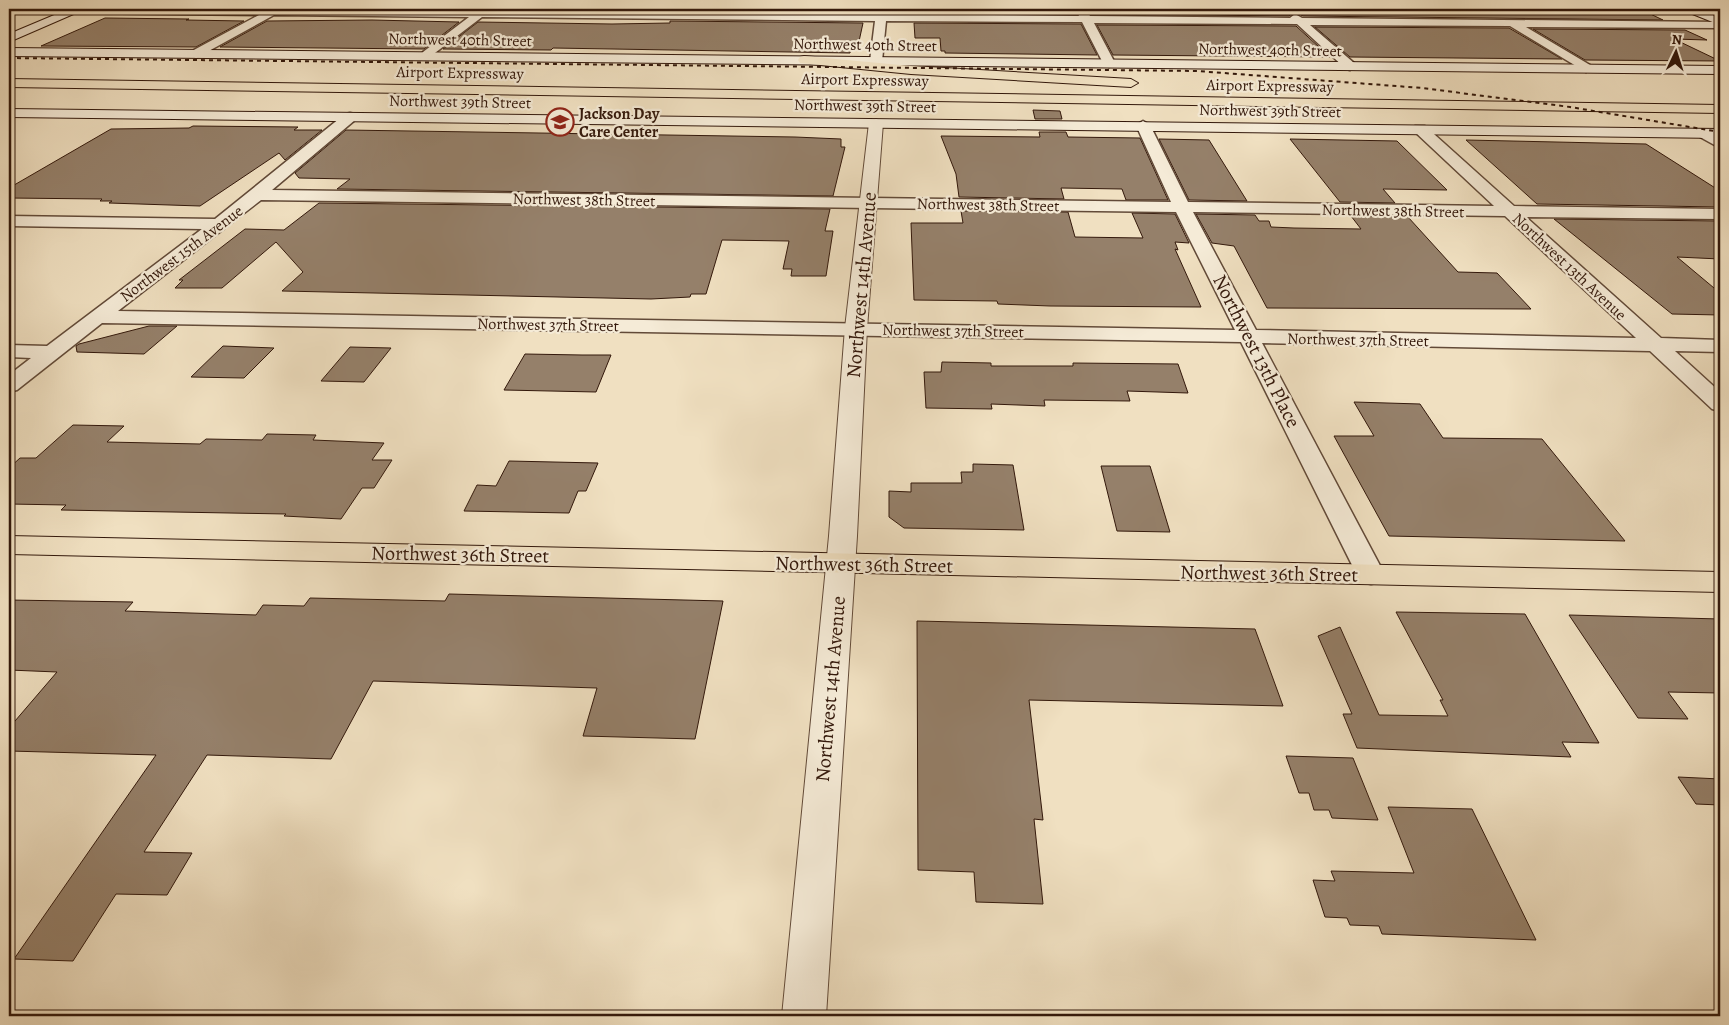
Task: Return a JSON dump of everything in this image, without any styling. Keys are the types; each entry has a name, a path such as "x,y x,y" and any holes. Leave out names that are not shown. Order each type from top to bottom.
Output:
{"main road":[{"path":"1689,9 1720,24"},
{"path":"9,10 77,10"},
{"path":"9,38 77,10"},
{"name":"Northwest 40th Street","path":"9,52 1720,70"},
{"name":"Airport Expressway","path":"804,60 911,70 1148,84 874,80"},
{"name":"Airport Expressway","path":"9,82 1720,109"},
{"path":"1258,102 1345,111 1458,118 1720,128"},
{"name":"Northwest 39th Street","path":"9,113 1720,134"},
{"name":"Northwest 14th Avenue","path":"804,1016 841,563 856,328 876,123"},
{"name":"Northwest 36th Street","path":"9,545 1720,582"}],"street":[{"path":"1081,9 1109,64"},
{"path":"1286,9 1350,66"},
{"path":"1488,9 1586,68"},
{"path":"77,10 882,13 1087,20 1720,24"},
{"path":"196,54 275,10"},
{"path":"427,55 482,11"},
{"path":"876,61 882,13"},
{"name":"Northwest 15th Avenue","path":"9,385 49,352 257,195 350,117"},
{"name":"Northwest 13th Place","path":"1143,126 1182,207 1371,575"},
{"name":"Northwest 13th Avenue","path":"1420,129 1720,404"},
{"path":"1705,134 1720,144"},
{"name":"Northwest 38th Street","path":"257,195 1720,214"},
{"path":"9,221 217,224"},
{"name":"Northwest 37th Street","path":"96,317 856,328 1720,346"},
{"path":"9,351 49,352"}],"building":[{"path":"670,9 866,9 865,12 670,11"},
{"path":"913,9 1074,9 1076,14 913,12"},
{"path":"1088,9 1640,9 1663,20 1303,16 1295,12 1289,16 1091,14"},
{"path":"105,18 244,21 196,47 41,46"},
{"path":"372,20 459,22 424,49 220,47 267,21"},
{"path":"670,21 863,23 858,46 851,46 850,53 553,48 551,50 443,49 478,22 612,24 670,23"},
{"path":"914,23 1081,24 1097,55 945,53 945,51 941,51 940,38 915,38"},
{"path":"1097,25 1296,26 1330,57 1113,55"},
{"path":"1315,27 1509,28 1562,59 1350,57"},
{"path":"1533,29 1685,30 1707,40 1674,39 1720,61 1585,60"},
{"path":"1033,110 1060,111 1062,119 1035,119"},
{"path":"193,126 298,127 294,130 322,130 285,160 279,153 200,206 109,203 112,201 100,201 102,199 9,198 9,188 111,129 189,128"},
{"path":"346,130 795,137 841,139 841,147 845,147 833,196 337,189 350,179 299,178 295,173"},
{"path":"1039,132 1066,132 1068,137 1140,138 1168,200 1126,200 1122,189 1061,188 1064,199 959,197 956,174 941,136 1040,137"},
{"path":"1159,139 1209,140 1247,201 1189,200"},
{"path":"1290,139 1397,141 1447,190 1383,189 1395,203 1340,202"},
{"path":"1466,140 1646,144 1720,191 1720,207 1537,204"},
{"path":"319,203 830,209 825,231 833,231 826,276 791,276 792,269 783,269 789,241 722,240 706,294 691,294 690,297 651,299 282,291 303,272 276,242 222,288 175,288 183,280 179,280 245,229 284,230"},
{"path":"961,211 1068,212 1075,237 1143,238 1132,213 1175,214 1189,243 1175,242 1178,250 1175,249 1201,307 1050,306 998,304 997,301 914,300 911,223 963,223"},
{"path":"1196,214 1255,215 1259,221 1269,221 1271,227 1361,229 1351,216 1408,217 1458,272 1497,273 1531,309 1267,308 1234,246 1212,243"},
{"path":"1554,219 1720,221 1720,259 1677,257 1720,293 1720,315 1672,314"},
{"path":"149,326 177,326 144,354 77,352 76,346 79,344"},
{"path":"223,346 274,348 244,378 191,377"},
{"path":"350,347 391,348 364,382 321,381"},
{"path":"525,354 611,355 596,392 504,390"},
{"path":"942,362 991,363 991,366 1073,366 1073,363 1178,364 1188,393 1127,391 1130,401 1044,400 1045,406 991,404 992,409 926,408 924,372 941,372"},
{"path":"1354,402 1420,404 1443,438 1542,439 1625,541 1389,536 1334,436 1374,436"},
{"path":"73,425 124,426 107,442 200,444 206,439 262,440 267,434 316,435 313,440 384,443 372,460 392,460 374,488 362,488 341,519 284,516 286,514 61,510 66,505 9,504 9,468 20,458 36,458"},
{"path":"509,461 598,463 586,491 578,491 569,513 464,511 477,485 496,486"},
{"path":"973,464 1013,465 1024,530 904,528 889,517 889,491 911,492 911,483 962,483 961,472 973,472"},
{"path":"1101,466 1150,466 1170,532 1117,531"},
{"path":"449,594 723,601 695,739 583,736 597,688 373,681 331,759 207,755 144,852 192,853 167,895 116,894 73,961 14,959 156,755 9,751 9,728 57,672 9,670 9,600 133,602 125,611 256,615 263,605 304,606 310,598 445,601"},
{"path":"1396,612 1525,614 1599,743 1562,742 1571,757 1357,748 1343,714 1352,714 1318,636 1340,627 1379,715 1448,716 1440,700 1443,700"},
{"path":"1569,615 1720,619 1720,693 1668,692 1688,719 1638,718"},
{"path":"917,621 1255,629 1283,706 1029,700 1043,820 1034,819 1043,904 976,902 974,872 918,870"},
{"path":"1286,756 1353,758 1378,820 1332,818 1329,810 1314,810 1309,793 1299,793"},
{"path":"1678,777 1720,779 1720,805 1696,804"},
{"path":"1388,807 1472,809 1536,940 1382,934 1379,926 1350,925 1347,918 1325,917 1313,880 1335,881 1331,871 1414,873"}],"railway":[{"path":"9,58 1197,71 1422,88 1570,107 1720,132"}],"place":[{"name":"Jackson Day Care Center","path":"560,122"}]}
